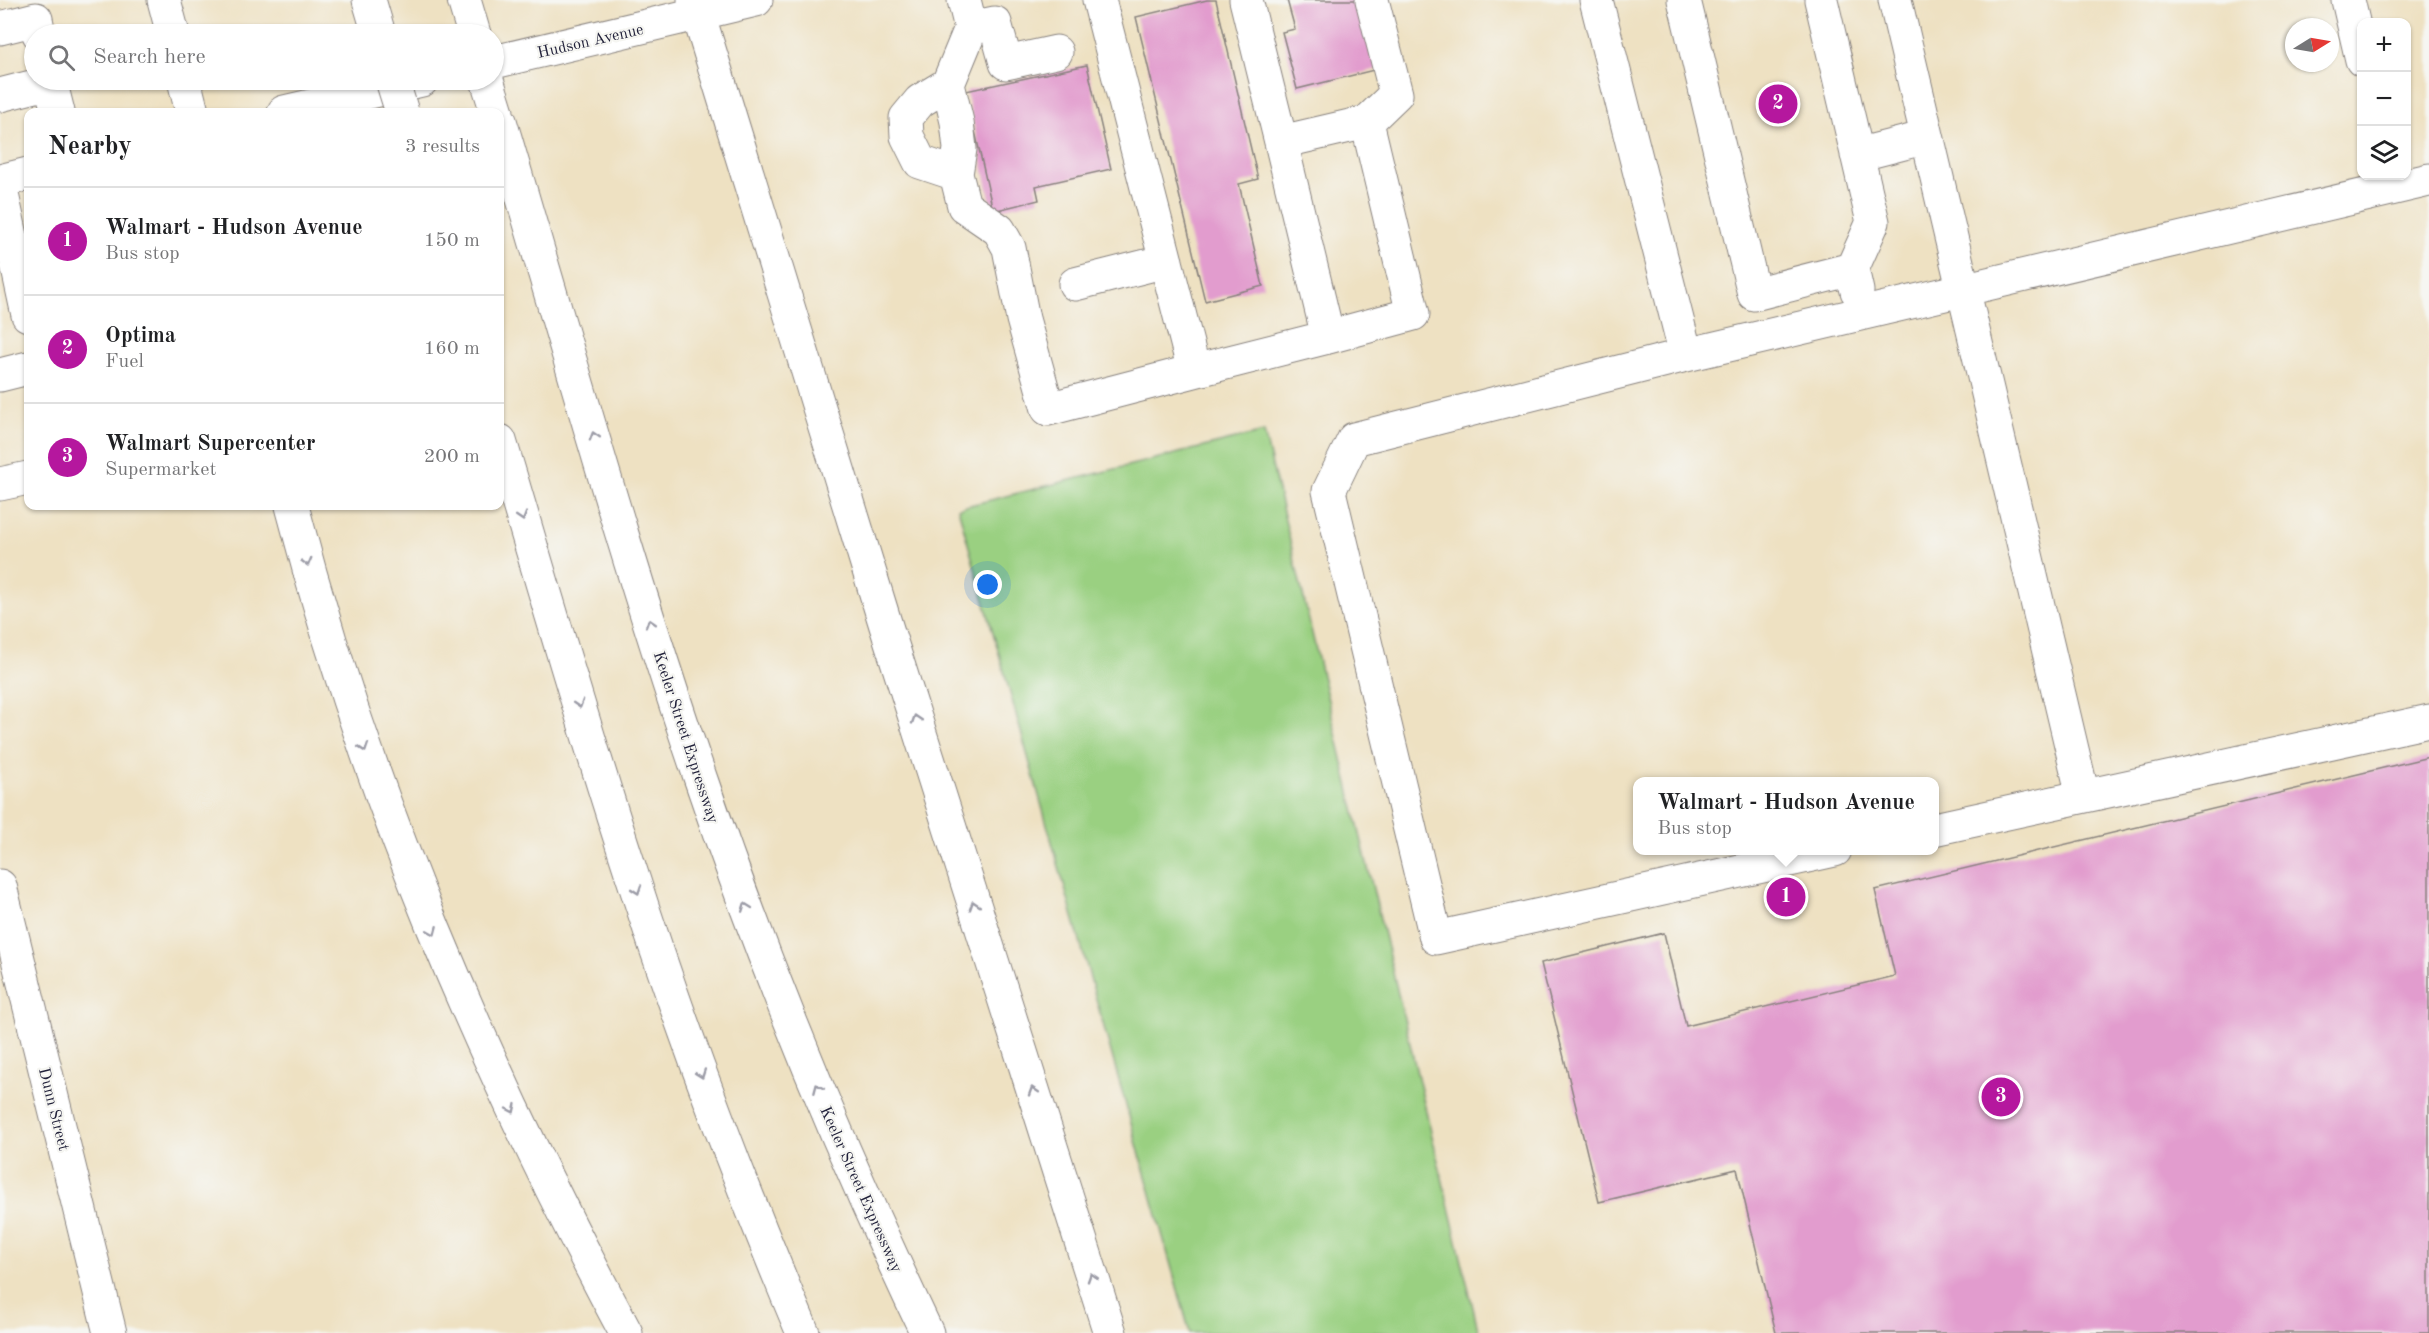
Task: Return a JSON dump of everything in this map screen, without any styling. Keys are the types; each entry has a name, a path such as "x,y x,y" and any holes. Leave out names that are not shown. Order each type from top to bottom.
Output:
{"main road":[{"path":"164,0 170,24"},
{"path":"369,0 376,24"},
{"path":"464,0 471,24"},
{"name":"Hudson Avenue","path":"504,59 696,7 756,0"},
{"path":"1099,0 1194,371"},
{"path":"1246,0 1328,337"},
{"path":"1281,142 1367,122 1396,94 1372,0"},
{"path":"1596,0 1686,355"},
{"path":"1684,0 1754,294 1852,269"},
{"path":"1821,0 1873,222 1852,269 1862,314"},
{"path":"1895,0 2083,796"},
{"path":"2348,0 2357,42"},
{"path":"696,7 886,626 1110,1333"},
{"path":"1056,52 1006,63 995,22 968,14 948,84 958,131 960,149 956,174 964,206 999,230 1009,248 1023,319 1048,409 1413,314 1367,122"},
{"path":"0,28 36,19 37,24"},
{"path":"948,84 920,100 906,118 907,136 920,162 956,174"},
{"path":"186,90 191,108"},
{"path":"301,108 379,90"},
{"path":"395,90 401,108"},
{"path":"490,90 496,108"},
{"path":"0,95 53,92"},
{"name":"Keeler Street Expressway","path":"504,135 657,646 728,855 803,1053 927,1333"},
{"path":"1857,155 1928,137"},
{"path":"24,175 0,183 24,296"},
{"path":"1812,855 1436,938 1329,491 1354,439 1686,355 1964,290 2389,182 2429,180"},
{"path":"1075,285 1166,261"},
{"path":"0,375 24,369"},
{"path":"504,454 645,915 714,1112 803,1333"},
{"path":"0,484 24,479"},
{"path":"293,510 317,599 355,721 430,922 484,1050 545,1178 626,1333"},
{"path":"1939,828 2429,721"},
{"name":"Dunn Street","path":"0,886 110,1333"}],"green space":[{"path":"1264,432 1479,1333 1190,1333 958,508"}],"building":[{"path":"1207,0 1216,0 1258,179 1239,184 1263,286 1205,301 1136,17"},
{"path":"1287,0 1361,0 1378,69 1297,89 1282,32 1295,29"},
{"path":"1087,65 1111,169 1036,186 1039,200 993,211 966,91"},
{"path":"2429,757 2429,1333 1776,1333 1737,1169 1599,1202 1541,963 1664,933 1686,1026 1895,976 1875,890"}],"place":[{"name":"Optima","path":"1778,104"},
{"name":"Walmart - Hudson Avenue","path":"1786,897"},
{"name":"Walmart Supercenter","path":"2001,1097"}]}
